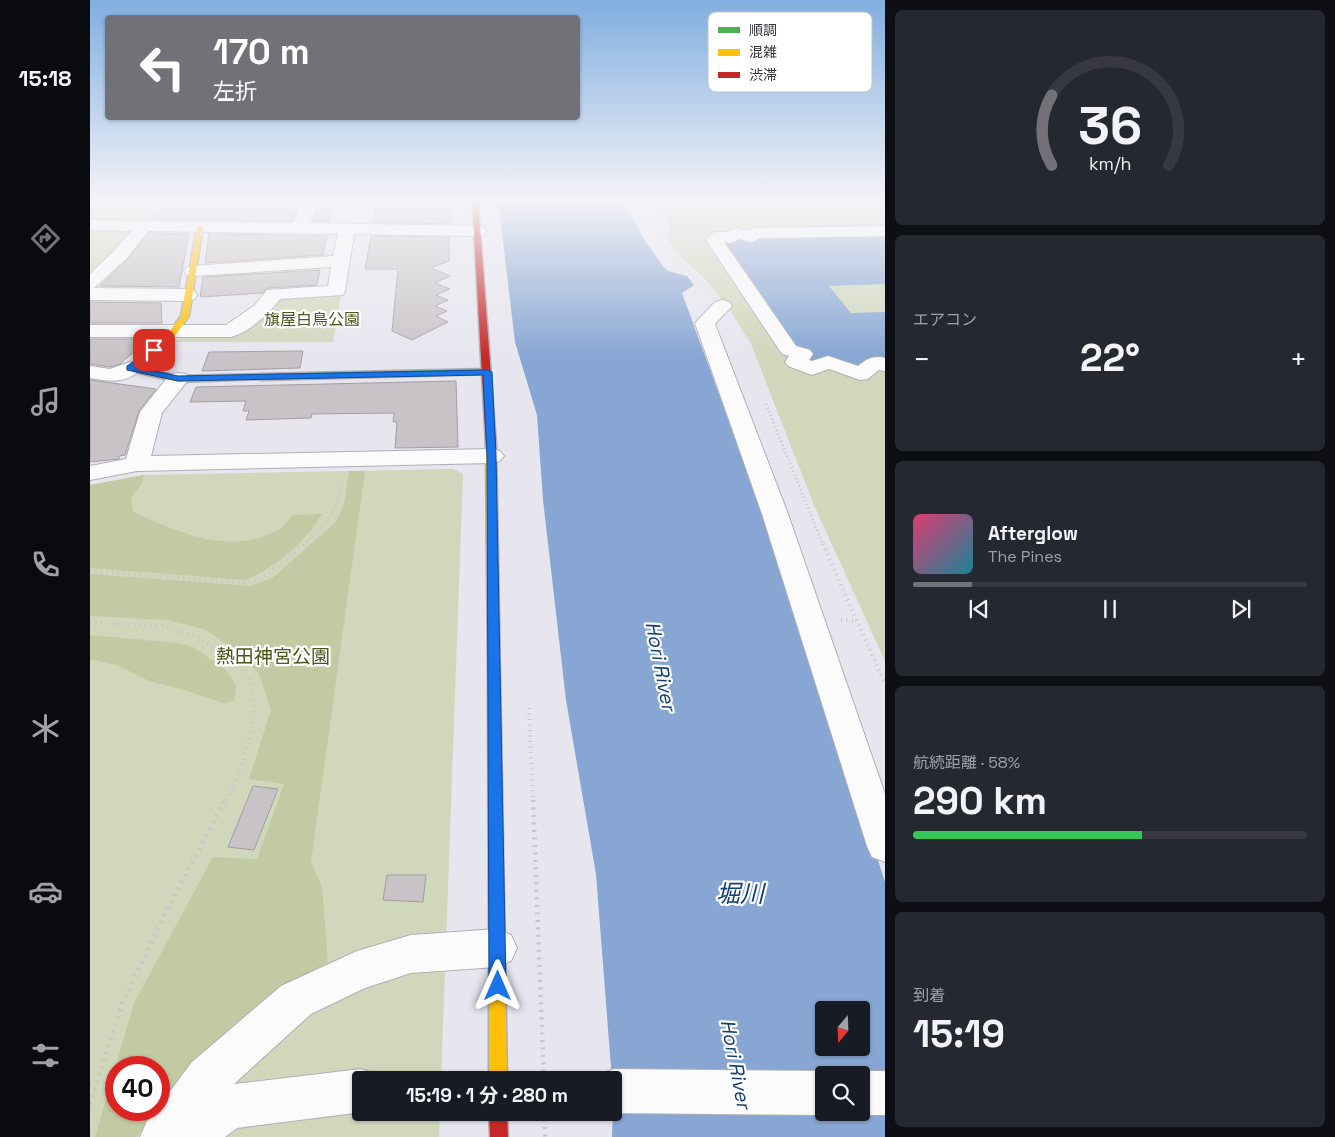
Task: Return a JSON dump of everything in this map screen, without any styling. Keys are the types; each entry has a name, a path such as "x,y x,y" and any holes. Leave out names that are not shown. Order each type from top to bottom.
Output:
{"street":[{"path":"90,284 123,252"},
{"path":"90,372 113,376 130,368 167,342 185,316 196,252"},
{"path":"90,331 231,331 262,309 274,294 336,291 343,252"},
{"path":"479,252 492,456 498,1071"},
{"path":"722,252 789,350 802,354 795,362 812,369 828,362 860,374 876,362 885,365"},
{"path":"193,271 341,261"},
{"path":"90,294 188,295"},
{"path":"722,306 705,323 775,514 885,846"},
{"path":"130,368 178,378 487,372"},
{"path":"137,464 151,412 178,378"},
{"path":"90,473 137,464 492,456"},
{"path":"163,1137 208,1078 296,1000 358,972 411,954 497,948"},
{"path":"622,1091 815,1093"},
{"path":"188,1137 228,1107 352,1092"},
{"path":"870,1093 885,1093"},
{"path":"498,1121 498,1137"}],"path":[{"path":"90,571 247,583 269,574 317,533 327,522 339,501 343,479"},
{"path":"90,623 162,626 197,637 226,656 251,680 255,717 240,773 166,912 122,1004 90,1104"},
{"path":"545,1121 546,1137"}],"green space":[{"path":"90,252 114,252 90,277"},
{"path":"677,252 885,252 885,661 814,505 751,344 710,284"},
{"name":"旗屋白鳥公園","path":"341,294 333,342 174,342 187,335 232,335 277,299"},
{"name":"熱田神宮公園","path":"453,469 463,474 441,1071 352,1071 352,1121 440,1121 439,1137 90,1137 90,485 144,475"},
{"path":"349,471 365,471 311,862 322,887 328,962 281,993 212,1054 170,1100 170,1056 119,1056 134,1003 213,857 257,859 284,784 249,779 271,710 259,674 229,645 204,629 167,620 90,616 90,574 251,586 272,578 335,523 344,505"},
{"path":"144,475 142,483 131,498 133,512 168,527 204,538 240,541 258,538 279,530 293,515 322,514 307,535 289,553 257,575 246,580 90,568 90,485"},
{"path":"90,635 177,643 193,647 225,669 236,685 234,701 223,703 149,681 117,665 90,659"},
{"path":"105,1103 105,1121 151,1121 136,1137 95,1137"}],"water":[{"name":"堀川","path":"504,252 653,252 668,271 687,276 694,285 682,293 793,597 885,882 885,1137 612,1137 613,1121 622,1121 622,1071 611,1071 596,874 566,700 543,500 537,415 515,342"},
{"path":"726,252 885,252 885,284 829,286 851,313 885,312 885,361 857,371 812,366 792,349"}],"building":[{"path":"134,252 186,252 179,287 100,286"},
{"path":"207,252 324,252 323,255 205,263"},
{"path":"368,252 449,252 449,261 431,268 450,276 435,283 450,289 436,295 448,300 435,306 447,311 436,316 448,322 412,340 392,331 398,269 365,269"},
{"path":"320,270 317,285 267,288 263,293 200,297 203,277"},
{"path":"90,302 161,303 162,323 90,323"},
{"path":"90,339 148,339 120,364 110,367 90,364"},
{"path":"303,351 300,368 202,371 209,352"},
{"path":"90,380 156,389 139,411 125,455 119,456 119,459 90,462"},
{"path":"456,381 458,447 395,448 397,422 393,422 394,413 312,414 311,418 246,420 249,411 243,411 246,401 190,402 196,387"},
{"path":"253,786 278,789 254,850 228,847"},
{"path":"387,875 426,875 423,902 383,900"}],"traffic: fast":[{"path":"262,377 487,372"},
{"path":"494,676 497,964"}],"traffic: slow":[{"path":"196,252 185,316 167,341 130,368 178,379 262,377"},
{"path":"491,445 494,676"},
{"path":"497,964 498,1071"}],"traffic: jam":[{"path":"478,252 491,445"},
{"path":"498,1121 499,1137"}],"route":[{"path":"154,350 130,368 178,378 487,372 492,456 498,986"}],"water label":[{"name":"Hori River","path":"661,666"},
{"name":"Hori River","path":"736,1064"}]}
